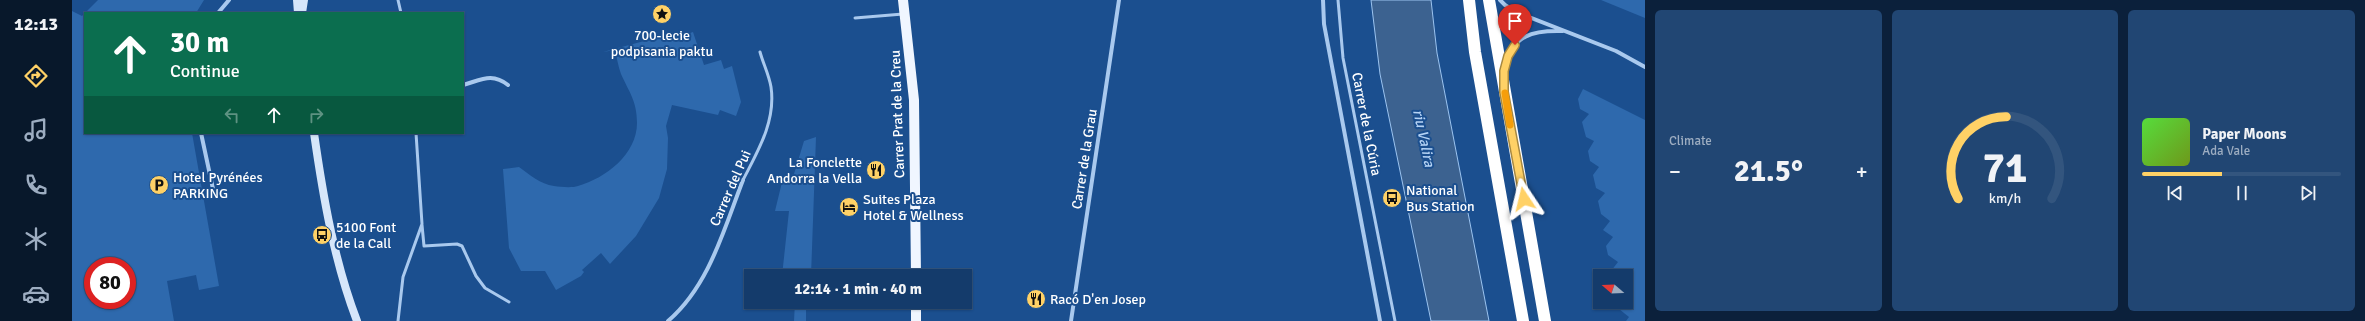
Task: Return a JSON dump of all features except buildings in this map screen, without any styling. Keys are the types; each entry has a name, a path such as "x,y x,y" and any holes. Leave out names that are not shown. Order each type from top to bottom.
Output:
{"highway":[{"path":"1469,0 1475,52 1523,321"},
{"path":"1489,0 1545,321"}],"main road":[{"name":"Carrer Prat de la Creu","path":"904,0 914,115 916,269"},
{"path":"916,309 916,321"}],"street":[{"path":"219,12 229,0"},
{"path":"297,0 298,12"},
{"path":"302,12 304,0"},
{"name":"Carrer de la Grau","path":"1071,321 1119,0"},
{"name":"Carrer de la Cúria","path":"1323,0 1324,24 1380,321"},
{"path":"1500,0 1504,5 1516,12 1616,51 1645,67"},
{"path":"1504,92 1504,71 1508,56 1515,45 1527,35 1542,30 1567,32"},
{"path":"464,85 494,77 500,79 508,86"},
{"path":"201,134 213,189"},
{"path":"314,134 323,196 347,294 357,321"},
{"name":"Carrer del Pui","path":"668,321 682,309 698,289 743,180"}],"lane":[{"path":"398,0 400,12"},
{"name":"Carrer de la Cúria","path":"1338,0 1343,58 1395,321"},
{"path":"855,18 905,14"},
{"name":"Carrer del Pui","path":"743,180 762,142 771,110 771,87 760,52"},
{"path":"416,134 424,246 457,244 462,246 476,276 485,288 497,298 508,302"},
{"path":"398,321 403,277 422,224"}],"shaded area":[{"path":"98,0 204,0 197,12 86,12"},
{"path":"1601,0 1645,0 1645,18"},
{"path":"72,11 82,16 84,14 84,134 192,134 219,286 199,290 196,275 167,281 174,321 72,321"},
{"path":"693,32 704,65 721,60 724,69 732,66 741,102 736,116 720,110 718,115 672,105 666,126 668,138 667,169 659,198 636,236 610,264 601,253 582,270 584,272 581,276 556,290 545,271 521,271 509,248 503,169 519,167 535,179 544,183 566,187 576,187 609,171 626,154 632,145 636,134 637,115 632,97 621,74 615,50 603,52 663,36 664,42"},
{"path":"1583,89 1645,120 1645,321 1626,321 1629,317 1619,309 1633,309 1633,269 1613,269 1618,262 1608,255 1606,246 1613,237 1603,230 1610,221 1601,214 1598,201 1605,193 1596,188 1593,175 1599,167 1590,161 1588,151 1594,141 1586,137 1582,122 1589,114 1580,109 1578,99"},
{"path":"816,137 811,269 783,269 789,211 775,211 783,178 794,174 804,141"},
{"path":"795,309 806,309 806,321 794,321"}],"water":[{"name":"riu Valira","path":"1371,0 1431,0 1437,53 1489,321 1431,321 1380,74"}],"slow traffic":[{"path":"1505,93 1510,125"}],"place":[{"name":"700-lecie podpisania paktu","path":"662,14"},
{"name":"La Fonclette Andorra la Vella","path":"876,170"},
{"name":"Hotel Pyrénées PARKING","path":"159,185"},
{"name":"National Bus Station","path":"1392,198"},
{"name":"Suites Plaza Hotel & Wellness","path":"849,207"},
{"name":"5100 Font de la Call","path":"322,235"},
{"name":"Racó D'en Josep","path":"1036,299"}],"route":[{"path":"1515,45 1508,56 1504,71 1504,92 1524,199"}]}
